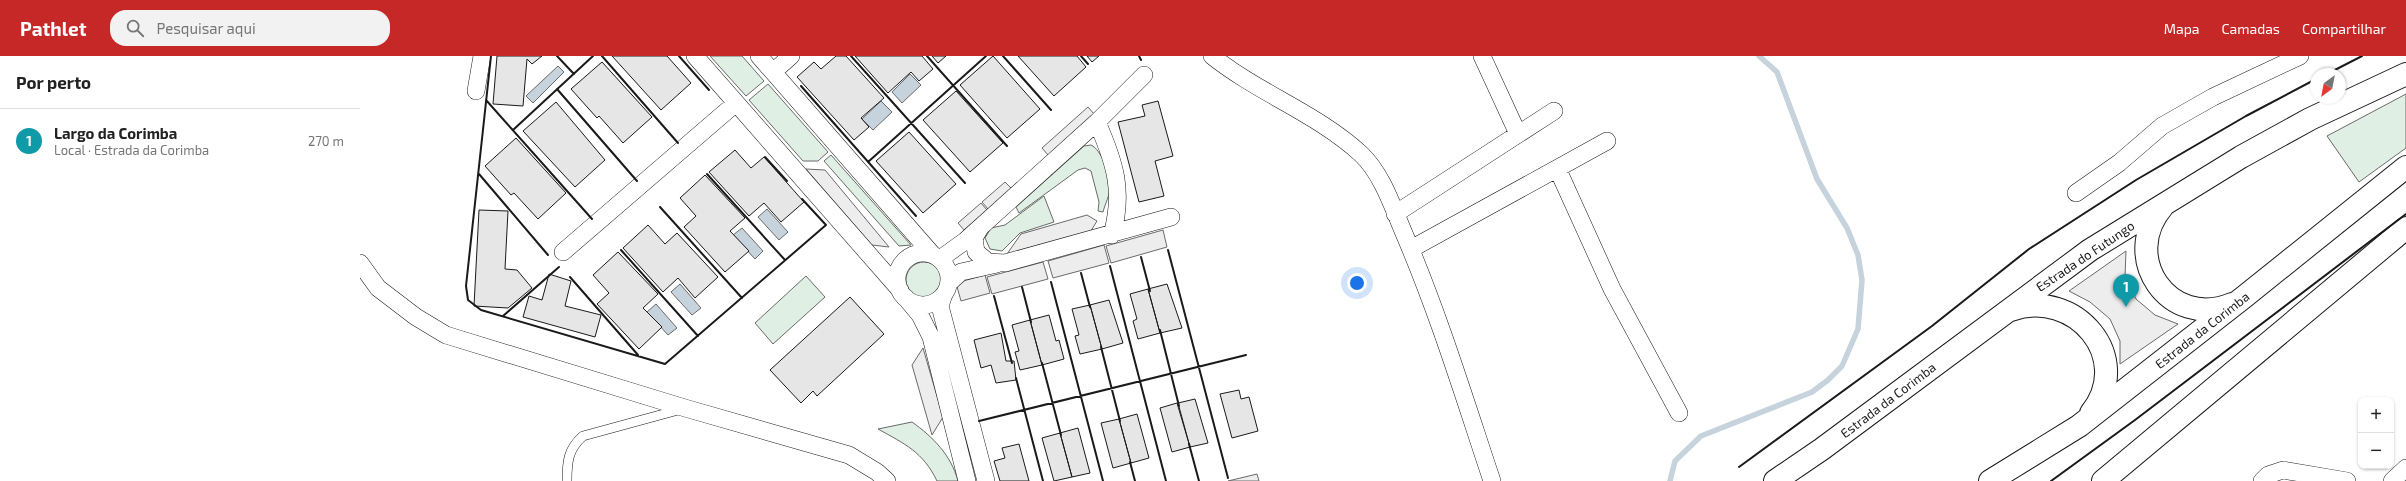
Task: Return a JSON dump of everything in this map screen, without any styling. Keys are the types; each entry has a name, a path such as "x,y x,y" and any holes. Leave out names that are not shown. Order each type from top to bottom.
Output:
{"main road":[{"path":"2244,297 2236,303 2216,309 2196,309 2176,302 2158,285 2147,261 2146,241 2152,221 2172,198 2310,119 2406,74"},
{"name":"Estrada da Corimba","path":"1990,481 2079,426 2244,297 2406,167"},
{"name":"Estrada do Futungo","path":"1999,317 2090,250 2172,198"},
{"path":"2103,481 2406,228"},
{"path":"1999,317 2019,307 2040,305 2051,306 2062,309 2076,317 2095,337 2104,357 2104,384 2094,409 2079,426"},
{"name":"Estrada da Corimba","path":"1775,481 1822,449 1999,317"}],"street":[{"path":"476,92 482,56"},
{"path":"695,56 920,315 931,337 967,481"},
{"path":"759,56 936,256 949,273 946,289 940,306 986,481"},
{"path":"773,72 791,56"},
{"path":"1212,56 1224,66 1335,134 1362,155 1381,181 1411,249 1446,340 1492,481"},
{"path":"1482,56 1518,134"},
{"path":"2076,193 2119,163 2162,126 2213,97 2300,56"},
{"path":"1144,75 1097,122 950,253 936,256 915,254 901,265 898,273 902,294 912,302 924,304 936,302 961,272 1005,263 1171,217"},
{"path":"563,252 736,103"},
{"path":"1395,214 1554,111"},
{"path":"1097,122 1109,149 1118,182 1117,214 1112,234"},
{"path":"1411,249 1558,170 1607,141"},
{"path":"1558,170 1612,289 1679,413"},
{"path":"980,226 974,238 976,252 988,262 1005,263"},
{"path":"360,263 378,288 416,317 446,334 685,408 849,455 877,472 887,481"},
{"path":"2392,481 2406,468"},
{"path":"2262,481 2268,475 2282,470 2347,481"}],"lane":[{"path":"567,481 567,466 573,444 583,436 685,408"}],"green space":[{"path":"710,56 742,56 764,81 746,96"},
{"path":"768,84 828,152 818,161 803,161 749,100"},
{"path":"2406,94 2406,148 2359,182 2327,136"},
{"path":"1091,145 1102,157 1110,187 1103,212 1098,211 1099,202 1091,171 1085,168 1078,170 1019,213 1016,207 1084,146"},
{"path":"831,155 911,245 899,246 824,161"},
{"path":"1044,196 1054,222 1020,233 1002,251 990,249 985,238 991,228 1005,225"},
{"path":"924,262 934,265 939,270 942,280 939,290 934,295 924,298 914,295 909,290 906,280 909,270 914,265"},
{"path":"806,276 825,297 773,344 755,323"},
{"path":"912,422 934,440 940,447 951,463 958,481 937,481 932,471 919,456 905,444 878,429"}],"shaded area":[{"path":"558,66 564,72 533,103 526,96"},
{"path":"910,74 921,85 902,103 892,92"},
{"path":"881,101 892,112 873,130 862,119"},
{"path":"1088,107 1094,114 1048,155 1042,148"},
{"path":"806,169 825,170 889,247 872,245"},
{"path":"1005,182 1012,189 988,209 982,202"},
{"path":"981,203 987,210 964,230 958,223"},
{"path":"767,209 788,232 779,240 758,217"},
{"path":"1087,215 1097,221 1089,234 1007,254 1021,234"},
{"path":"742,228 763,251 755,259 733,235"},
{"path":"1163,230 1167,247 1111,263 1106,246"},
{"path":"1104,245 1109,263 1053,278 1048,261"},
{"path":"2126,251 2125,277 2136,299 2155,315 2178,324 2120,364 2120,341 2110,319 2090,302 2069,291"},
{"path":"1043,262 1048,279 992,294 987,277"},
{"path":"985,275 990,293 961,301 956,283"},
{"path":"680,284 701,308 692,315 671,292"},
{"path":"656,304 677,328 668,335 647,312"},
{"path":"923,348 943,417 932,435 912,365"},
{"path":"1257,474 1259,481 1228,481"}],"building":[{"path":"497,56 542,56 532,64 527,59 523,106 493,104"},
{"path":"612,56 667,56 691,83 661,110"},
{"path":"836,56 846,56 884,98 861,118 869,127 854,140 797,77 814,62 821,69"},
{"path":"855,56 922,56 933,69 919,81 911,72 888,93"},
{"path":"932,56 946,56 938,63"},
{"path":"993,56 1040,109 1007,138 960,85"},
{"path":"1018,56 1077,56 1086,67 1054,96"},
{"path":"1087,56 1099,56 1092,62"},
{"path":"602,62 652,117 623,143 599,116 597,118 571,89"},
{"path":"956,91 1003,143 970,172 923,120"},
{"path":"1158,101 1173,156 1155,161 1164,196 1139,202 1118,122 1145,116 1142,105"},
{"path":"556,102 605,160 575,187 523,131"},
{"path":"909,132 956,184 923,213 876,161"},
{"path":"516,138 566,193 538,219 514,193 511,195 485,166"},
{"path":"735,150 751,168 764,157 804,202 781,222 764,203 749,216 709,172"},
{"path":"705,175 745,218 730,231 749,251 725,272 684,227 696,216 680,198"},
{"path":"479,210 508,211 505,269 517,270 532,288 508,308 474,306"},
{"path":"648,225 665,244 677,233 718,277 695,298 678,278 663,292 623,248"},
{"path":"618,252 658,294 643,308 662,327 639,349 597,304 609,293 593,275"},
{"path":"549,274 571,281 565,306 601,315 595,337 523,317 529,296 542,300"},
{"path":"1167,284 1182,328 1160,333 1148,289"},
{"path":"1148,289 1160,333 1138,339 1133,321 1137,319 1130,294"},
{"path":"850,297 884,334 817,396 813,391 801,403 770,370"},
{"path":"1109,300 1123,343 1102,349 1090,305"},
{"path":"1090,305 1102,349 1080,354 1075,336 1079,335 1072,309"},
{"path":"1049,315 1056,341 1059,340 1064,359 1042,365 1030,320"},
{"path":"1030,320 1042,365 1020,370 1015,352 1019,351 1012,325"},
{"path":"1001,333 1006,361 1014,361 1016,380 996,383 991,365 981,368 974,340"},
{"path":"1239,390 1241,399 1249,397 1258,431 1232,438 1220,394"},
{"path":"1195,399 1208,443 1190,447 1178,403"},
{"path":"1177,403 1190,447 1172,452 1160,408"},
{"path":"1137,414 1149,458 1131,463 1119,419"},
{"path":"1119,419 1131,463 1113,468 1101,423"},
{"path":"1078,428 1090,473 1072,477 1060,433"},
{"path":"1060,433 1072,477 1054,481 1042,438"},
{"path":"1019,444 1029,481 1000,481 994,461 1005,458 1002,448"}],"waterway":[{"path":"1670,481 1675,461 1701,436 1812,392 1828,380 1842,366 1858,329 1862,280 1858,255 1847,228 1817,179 1777,72 1759,56"}],"wall":[{"path":"491,56 466,286 468,300 481,310 665,364 826,225 802,199"},
{"path":"557,56 574,74"},
{"path":"513,130 593,56"},
{"path":"602,56 678,143"},
{"path":"679,56 709,90"},
{"path":"851,56 965,183"},
{"path":"927,56 1007,146"},
{"path":"868,162 986,56"},
{"path":"1003,56 1051,110"},
{"path":"1081,56 1088,64"},
{"path":"1139,56 1141,60"},
{"path":"2339,68 2362,56"},
{"path":"1739,467 1932,326 2029,249 2136,180 2246,116 2310,82"},
{"path":"801,86 916,216"},
{"path":"557,89 637,181"},
{"path":"486,100 592,219"},
{"path":"765,157 787,181"},
{"path":"479,174 548,255"},
{"path":"707,174 785,260"},
{"path":"660,207 742,298"},
{"path":"2051,481 2135,420 2406,214"},
{"path":"621,250 698,336"},
{"path":"1168,250 1228,478"},
{"path":"1141,257 1150,291"},
{"path":"1110,266 1166,481"},
{"path":"503,316 559,267"},
{"path":"1081,273 1090,307"},
{"path":"570,277 638,355"},
{"path":"1051,282 1103,481"},
{"path":"1022,287 1031,322"},
{"path":"994,296 1012,363"},
{"path":"1160,330 1179,406"},
{"path":"1101,347 1120,421"},
{"path":"979,421 1246,355"},
{"path":"1042,363 1061,435"},
{"path":"1016,378 1043,481"},
{"path":"1189,444 1199,481"},
{"path":"1130,462 1135,481"}],"place":[{"name":"Largo da Corimba","path":"2126,307"}]}
